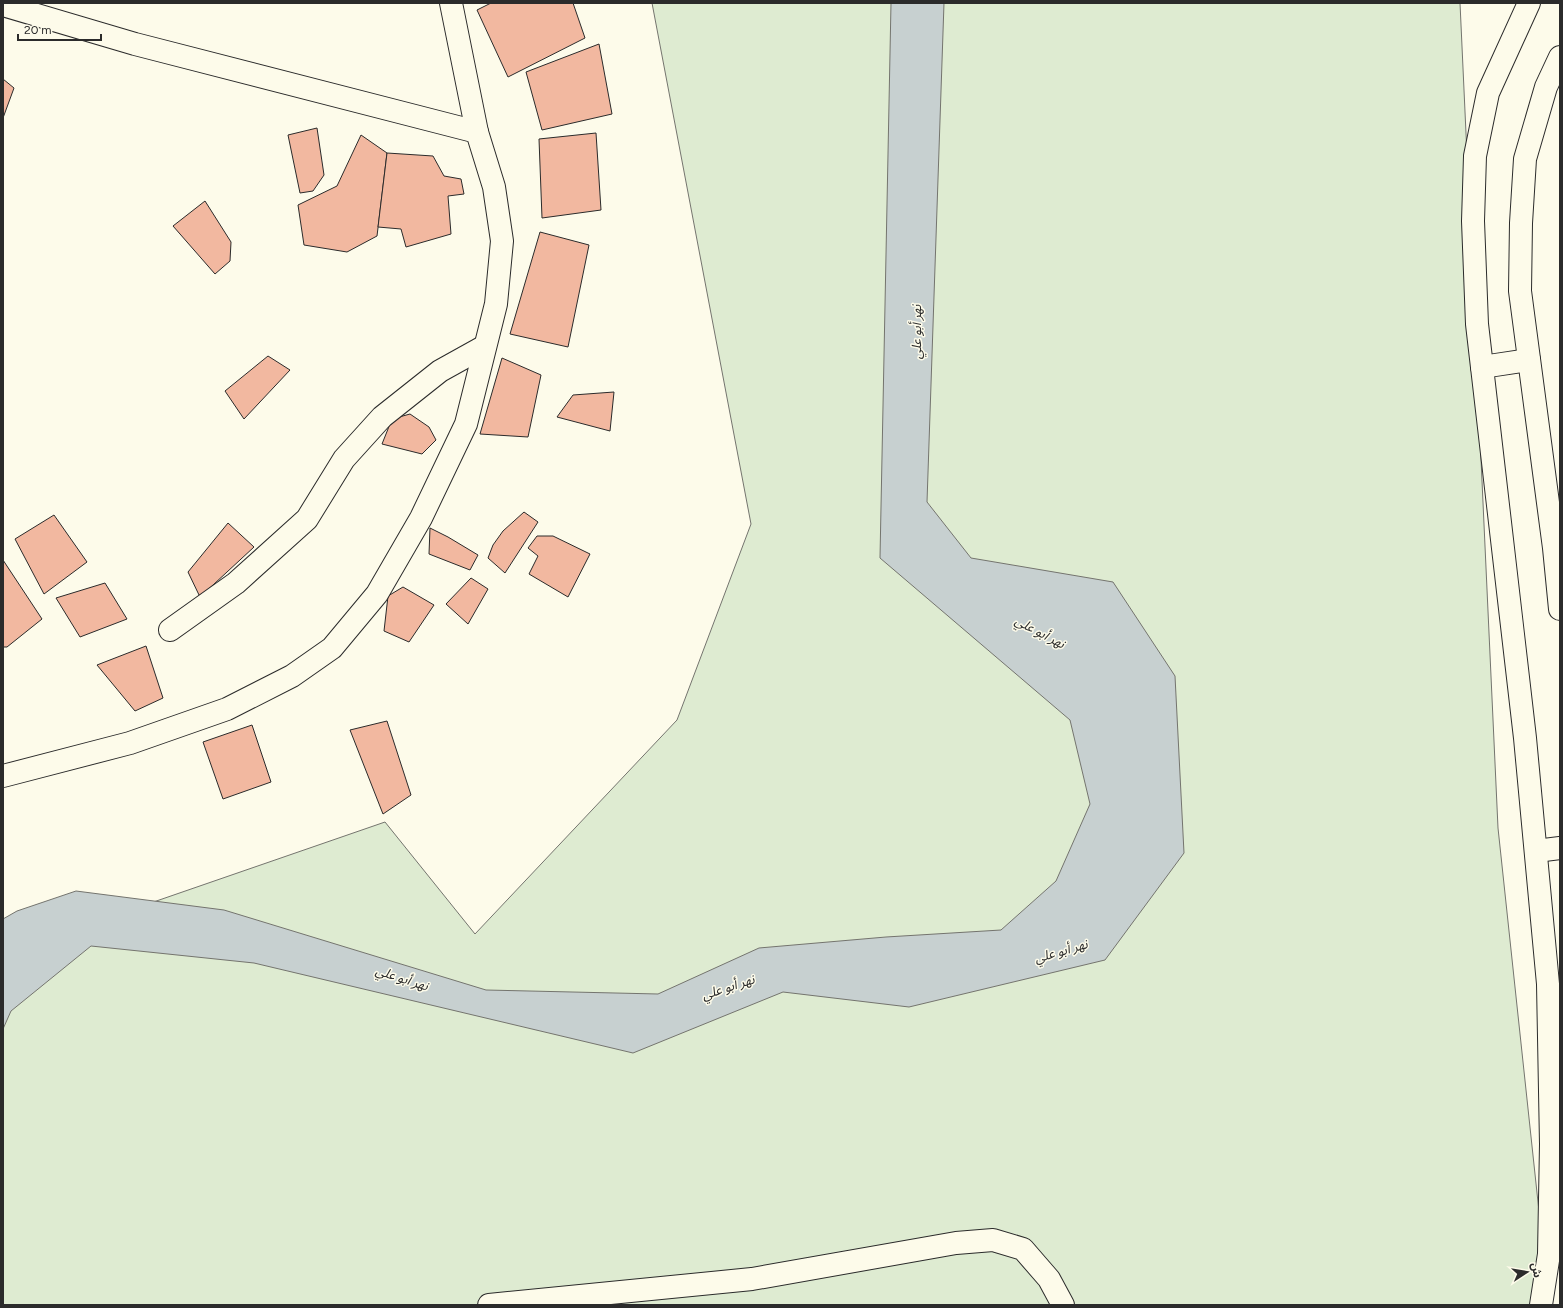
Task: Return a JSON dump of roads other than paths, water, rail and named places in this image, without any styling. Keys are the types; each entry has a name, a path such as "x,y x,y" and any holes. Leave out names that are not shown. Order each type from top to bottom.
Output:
{"street":[{"path":"3,776 130,743 227,709 292,676 332,648 377,594 421,518 466,424 496,304 502,241 494,188 477,132 451,3"},
{"path":"1529,3 1488,93 1475,156 1473,221 1477,324 1525,738 1548,984 1551,1144 1549,1254 1541,1305"},
{"path":"3,5 135,44 477,132"},
{"path":"1560,57 1546,87 1525,158 1521,223 1520,291 1554,548 1560,609"},
{"path":"170,630 236,583 307,520 344,459 382,417 440,371 485,346"},
{"path":"1482,367 1529,360"},
{"path":"1536,851 1560,848"},
{"path":"489,1305 752,1279 956,1243 993,1240 1023,1249 1049,1279 1063,1305"}],"water":[{"name":"نهر أبو علي","path":"891,3 944,3 927,502 971,558 1113,582 1175,676 1184,853 1105,960 909,1007 783,992 633,1053 254,963 91,946 11,1011 3,1029 3,919 17,911 76,891 224,910 486,990 658,994 759,948 886,937 1001,930 1056,881 1090,804 1070,720 880,558"}]}
